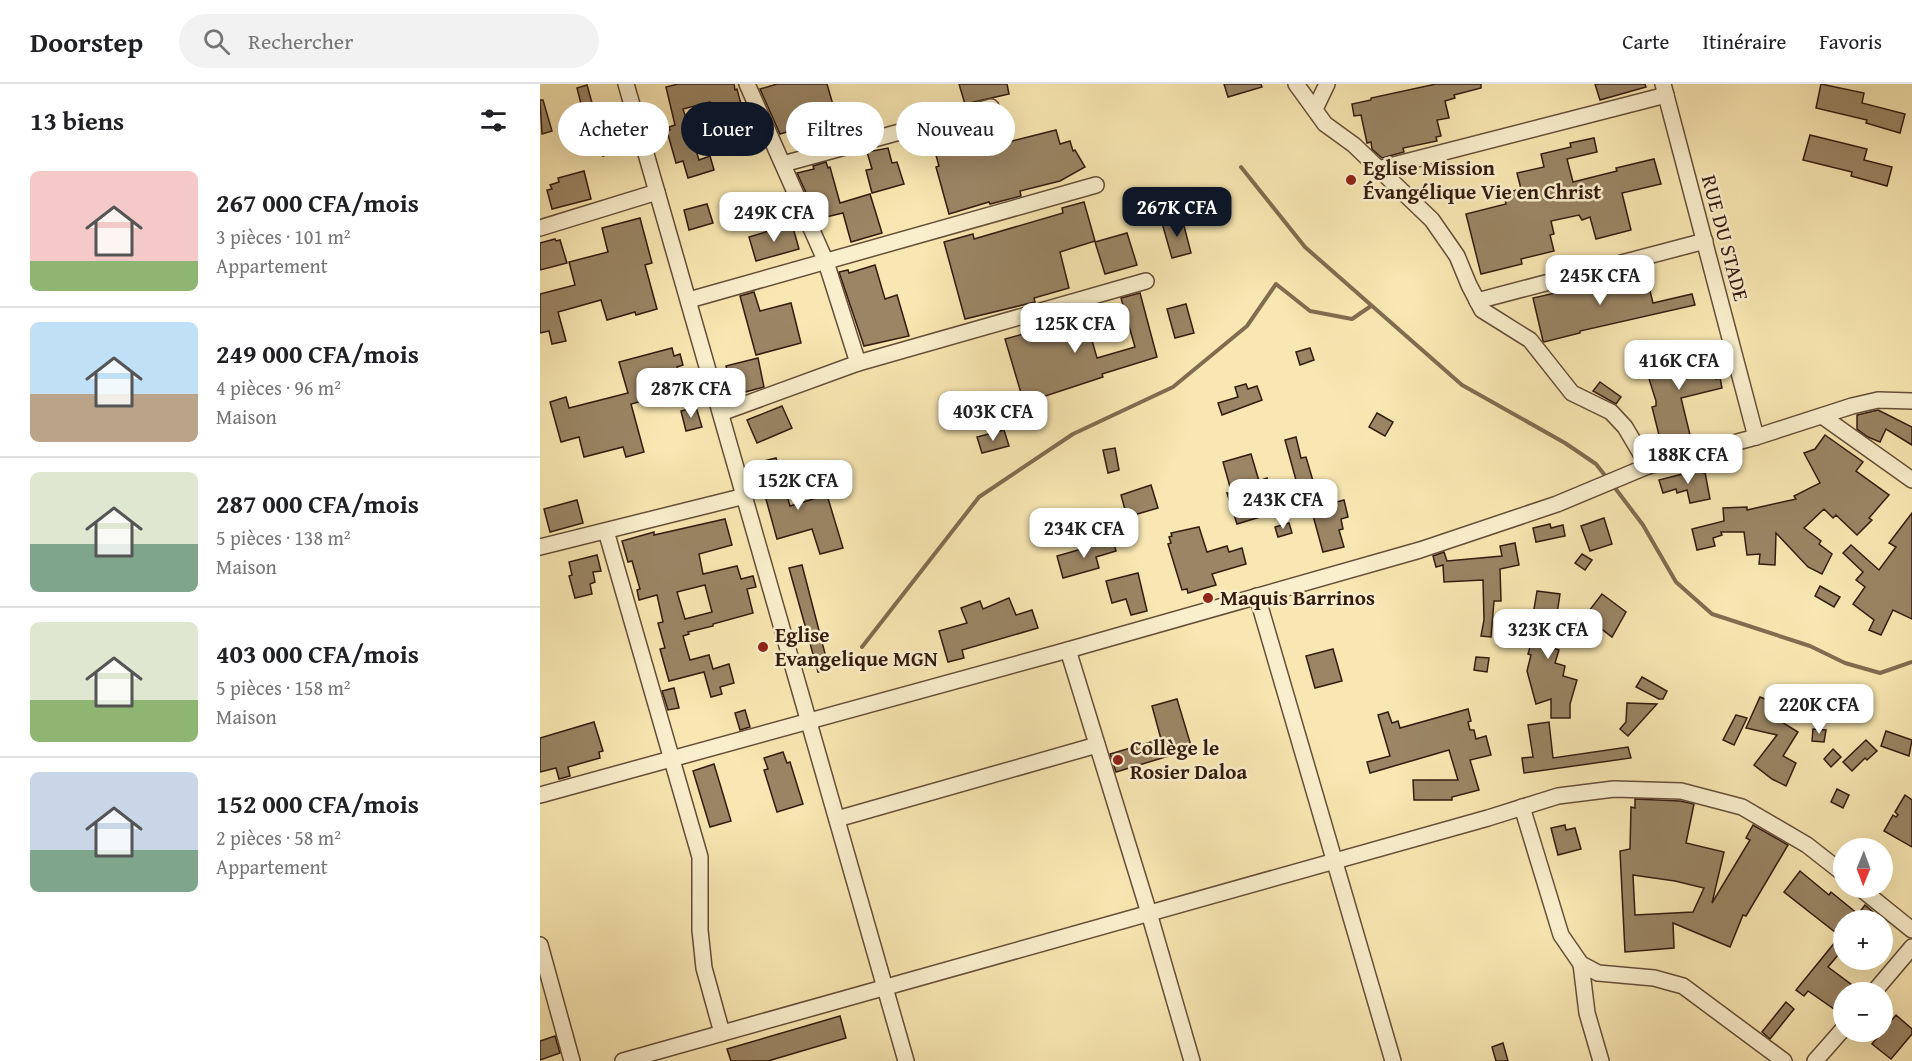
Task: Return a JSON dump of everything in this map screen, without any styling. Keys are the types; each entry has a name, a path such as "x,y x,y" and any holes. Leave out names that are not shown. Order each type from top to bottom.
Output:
{"street":[{"path":"626,84 906,1061"},
{"path":"747,84 826,262 858,363"},
{"path":"1296,84 1325,124 1354,145 1432,220 1457,256 1482,310 1530,340 1572,393 1611,411 1625,428 1648,466"},
{"path":"1315,109 1327,84"},
{"path":"1378,170 1665,90"},
{"name":"RUE DU STADE","path":"1665,90 1756,436"},
{"path":"783,165 896,134"},
{"path":"688,300 1096,185"},
{"path":"540,228 657,192"},
{"path":"1477,301 1705,241"},
{"path":"721,413 858,363 1146,281"},
{"path":"540,795 1068,650 1420,550 1557,504 1648,466 1822,416 1878,400 1912,401"},
{"path":"1822,416 1912,480"},
{"path":"540,547 745,496"},
{"path":"606,531 700,857 700,930 704,968 722,1033"},
{"path":"1257,596 1393,1061"},
{"path":"1068,650 1192,1061"},
{"path":"837,819 1097,745"},
{"path":"623,1061 1558,796 1614,789 1681,791 1742,807 1807,845 1833,865"},
{"path":"1522,807 1561,935 1581,964 1587,1012 1601,1061"},
{"path":"1872,898 1912,930"},
{"path":"540,945 572,1061"},
{"path":"1882,982 1912,947"},
{"path":"1581,964 1598,973 1654,978 1683,986 1784,1061"},
{"path":"1815,1061 1833,1041"}],"building":[{"path":"678,84 734,84 735,90 737,89 740,102 681,102 681,156 698,156 699,160 710,156 714,170 688,178 683,161 676,163 669,138 669,127 675,125 666,87"},
{"path":"777,84 827,84 832,102 786,102 786,132 780,134 774,120 774,102 766,102 760,89"},
{"path":"959,84 1007,84 1009,94 964,102"},
{"path":"1224,84 1261,84 1262,87 1228,97"},
{"path":"1436,84 1481,84 1481,88 1454,95 1455,98 1445,101 1449,118 1437,120 1441,136 1436,137 1437,141 1403,148 1404,152 1382,158 1372,149 1371,142 1367,143 1361,115 1354,116 1352,104"},
{"path":"1595,84 1645,84 1646,87 1600,100"},
{"path":"1821,84 1864,93 1862,103 1905,114 1900,133 1866,123 1867,120 1816,108"},
{"path":"587,85 592,102 580,102 577,88"},
{"path":"540,100 543,100 552,131 542,134"},
{"path":"1056,130 1060,144 1070,141 1073,151 1075,150 1085,167 1060,181 1020,191 1021,196 990,204 989,202 949,214 936,167 939,166 936,156 1015,156 1015,140"},
{"path":"1810,135 1867,149 1864,160 1892,167 1887,186 1851,176 1852,172 1803,160"},
{"path":"1594,138 1597,152 1567,159 1573,182 1654,159 1661,184 1622,193 1631,230 1596,239 1590,217 1582,220 1579,215 1551,221 1554,234 1550,235 1554,251 1521,259 1522,264 1481,274 1466,214 1506,204 1504,193 1521,189 1517,173 1544,167 1541,154 1571,147 1570,143"},
{"path":"888,148 892,163 897,162 904,184 872,193 866,170 872,169 868,156 884,156 884,149"},
{"path":"826,162 828,168 830,167 840,203 870,194 882,233 851,242 843,213 818,219 797,173 814,169 813,166"},
{"path":"584,171 591,199 552,209 547,190 552,189 550,185 559,182 558,178"},
{"path":"1084,202 1095,241 1060,252 1069,288 1034,298 1035,302 965,319 944,242 973,234 974,239 1063,213 1062,208"},
{"path":"707,204 713,223 689,230 684,210"},
{"path":"640,218 652,263 645,265 657,309 607,320 601,300 558,312 566,341 552,344 549,331 540,333 540,294 575,285 569,262 608,252 602,228"},
{"path":"1182,218 1191,253 1172,258 1162,223"},
{"path":"792,224 799,249 756,261 749,237"},
{"path":"1127,233 1137,265 1105,274 1095,242"},
{"path":"560,240 567,263 540,270 540,243"},
{"path":"875,265 885,299 897,295 909,336 864,346 839,272 848,270 849,273"},
{"path":"1645,271 1653,303 1692,294 1695,305 1543,341 1533,298"},
{"path":"754,292 760,311 791,303 801,343 756,355 740,296"},
{"path":"1140,293 1157,357 1102,374 1103,377 1024,403 1005,339 1046,328 1047,331 1085,316 1097,358 1135,347 1121,298"},
{"path":"1186,304 1194,333 1175,338 1167,309"},
{"path":"1707,347 1716,379 1720,378 1722,388 1681,398 1690,435 1684,436 1685,441 1662,447 1652,407 1656,406 1656,401 1645,366"},
{"path":"672,348 674,356 680,354 683,365 677,367 681,384 650,392 651,399 631,404 644,452 626,457 623,447 584,457 579,437 561,442 550,402 566,397 569,408 628,393 619,362"},
{"path":"1310,348 1314,360 1300,365 1296,352"},
{"path":"758,358 764,387 734,395 726,366"},
{"path":"1600,382 1621,397 1616,404 1593,391"},
{"path":"1246,384 1248,389 1257,386 1262,400 1222,415 1218,403 1238,397 1235,387"},
{"path":"782,406 792,428 757,443 747,420"},
{"path":"696,407 702,427 686,431 681,411"},
{"path":"1878,410 1912,427 1912,445 1886,429 1880,442 1857,429 1857,415"},
{"path":"1377,413 1393,422 1385,436 1369,427"},
{"path":"1004,430 1009,446 982,453 977,437"},
{"path":"1825,435 1863,462 1856,471 1889,495 1869,518 1872,520 1857,535 1836,515 1833,518 1824,509 1804,528 1821,541 1819,544 1832,554 1822,574 1808,567 1776,533 1775,565 1759,564 1760,554 1747,555 1744,532 1721,532 1722,535 1713,538 1715,546 1697,550 1692,529 1724,521 1723,508 1747,507 1747,510 1796,499 1794,496 1820,483 1804,453 1815,449"},
{"path":"1296,437 1301,458 1306,457 1316,491 1329,488 1333,503 1344,500 1348,517 1341,519 1343,529 1339,530 1344,547 1323,552 1309,501 1302,502 1285,440"},
{"path":"1115,448 1119,470 1108,473 1103,450"},
{"path":"1251,454 1259,481 1267,478 1270,488 1263,490 1270,514 1237,524 1227,493 1232,494 1223,462"},
{"path":"776,458 790,506 827,495 843,548 820,554 812,529 777,539 756,463"},
{"path":"1702,469 1703,473 1705,472 1710,499 1690,503 1687,490 1677,493 1676,489 1663,493 1659,480"},
{"path":"1151,485 1158,508 1127,517 1121,495"},
{"path":"577,500 583,523 550,532 544,509"},
{"path":"1912,513 1912,619 1893,610 1881,635 1869,630 1874,620 1853,604 1865,587 1856,580 1863,572 1843,553 1851,545 1879,570 1896,547 1889,543"},
{"path":"1604,518 1612,544 1590,551 1581,526"},
{"path":"725,519 732,545 699,554 703,574 737,566 741,579 753,576 756,587 747,589 753,613 688,632 689,634 683,636 690,660 709,655 713,669 729,664 734,683 720,687 722,694 711,697 704,672 669,681 660,649 665,648 658,623 663,622 657,595 639,600 637,590 640,589 632,561 628,562 622,541 654,532 654,535","holes":["705,585 712,612 685,619 677,592"]},
{"path":"1289,523 1292,533 1278,537 1275,527"},
{"path":"1550,524 1551,528 1563,525 1565,536 1536,542 1533,528"},
{"path":"1199,527 1207,552 1227,546 1229,552 1242,548 1246,564 1212,574 1216,585 1188,593 1187,589 1182,590 1168,544 1171,543 1169,537 1172,536 1171,533"},
{"path":"1113,540 1116,551 1096,557 1099,568 1063,578 1057,556"},
{"path":"1515,543 1519,565 1500,569 1501,601 1494,601 1491,637 1481,636 1484,620 1483,580 1444,582 1443,565 1436,567 1433,556 1444,552 1447,561 1502,556 1500,546"},
{"path":"1582,554 1592,560 1585,570 1575,563"},
{"path":"597,555 601,571 593,572 595,582 590,584 592,594 575,598 569,576 572,575 569,562"},
{"path":"802,565 829,669 818,672 789,568"},
{"path":"1138,573 1147,611 1131,615 1126,599 1112,603 1106,581"},
{"path":"1820,586 1840,597 1834,607 1815,596"},
{"path":"1537,591 1560,594 1557,614 1552,613 1547,646 1559,650 1555,663 1565,666 1563,676 1577,680 1570,704 1570,718 1551,718 1551,699 1536,704 1527,671 1531,655 1528,654 1534,633 1530,633"},
{"path":"1602,594 1626,612 1612,637 1585,616"},
{"path":"1009,598 1016,615 1032,610 1038,628 962,650 964,658 948,662 939,631 967,623 961,608 980,601 983,609"},
{"path":"1333,649 1342,681 1315,688 1306,656"},
{"path":"1476,657 1489,658 1487,672 1474,670"},
{"path":"1642,677 1667,691 1663,699 1636,687"},
{"path":"674,688 679,708 668,710 662,691"},
{"path":"1760,697 1777,704 1772,716 1798,732 1783,756 1796,763 1786,786 1772,779 1754,765 1777,735 1746,728"},
{"path":"1177,699 1192,749 1116,772 1110,754 1161,739 1152,706"},
{"path":"1627,703 1657,704 1628,736 1620,729 1626,722"},
{"path":"1468,709 1471,721 1468,722 1470,730 1474,730 1476,739 1486,736 1491,755 1470,760 1479,790 1452,797 1452,800 1414,800 1413,780 1458,780 1449,750 1370,773 1367,762 1390,756 1378,715 1388,712 1392,723 1398,721 1400,728"},
{"path":"745,710 750,727 740,730 735,713"},
{"path":"1736,715 1747,718 1734,745 1723,740"},
{"path":"594,722 603,751 599,752 600,758 568,767 570,776 559,779 556,768 540,772 540,738"},
{"path":"1549,722 1553,758 1628,747 1631,758 1524,773 1522,758 1533,757 1528,725"},
{"path":"1813,729 1826,730 1824,742 1812,741"},
{"path":"1886,731 1912,740 1909,756 1881,746"},
{"path":"1866,740 1877,751 1867,760 1865,758 1852,771 1843,762"},
{"path":"1833,749 1841,757 1831,767 1824,759"},
{"path":"783,752 787,763 790,762 803,804 777,812 764,770 768,769 764,758"},
{"path":"714,764 731,821 710,827 693,771"},
{"path":"1837,789 1849,795 1843,808 1831,802"},
{"path":"1905,795 1912,800 1912,847 1884,831 1893,815 1896,817 1898,815 1895,812"},
{"path":"1635,799 1680,801 1694,804 1686,843 1724,852 1712,903 1750,840 1746,838 1753,825 1788,845 1746,916 1743,915 1730,947 1673,923 1674,948 1625,952 1620,851 1630,849 1631,807 1635,808","holes":["1633,875 1704,888 1693,912 1635,915"]},
{"path":"1565,825 1566,830 1575,828 1581,849 1558,855 1551,828"},
{"path":"1800,871 1829,895 1831,892 1833,894 1833,898 1838,898 1853,910 1833,910 1833,930 1784,892"},
{"path":"1865,905 1871,910 1861,910"},
{"path":"1833,945 1833,961 1828,967 1848,982 1833,982 1833,1008 1808,991 1804,996 1796,990"},
{"path":"1786,1002 1794,1009 1770,1039 1762,1032"},
{"path":"1896,1015 1912,1029 1912,1034 1891,1059 1872,1044 1874,1042 1893,1042 1893,1019"},
{"path":"840,1016 846,1038 768,1061 731,1061 727,1049"},
{"path":"555,1036 560,1053 540,1060 540,1041"},
{"path":"1503,1043 1508,1061 1496,1061 1492,1047"}],"waterway":[{"path":"1241,167 1305,247 1462,385 1565,443 1596,464 1607,478"},
{"path":"862,647 979,497 1073,434 1173,387 1247,326 1276,284 1310,311 1352,319 1371,306"},
{"path":"1612,484 1643,525 1676,582 1712,614 1810,646 1845,663 1880,673 1912,662"}],"place":[{"name":"Eglise Mission Évangélique Vie en Christ","path":"1351,180"},
{"name":"Maquis Barrinos","path":"1208,598"},
{"name":"Eglise Evangelique MGN","path":"763,647"},
{"name":"Collège le Rosier Daloa","path":"1118,760"}]}
